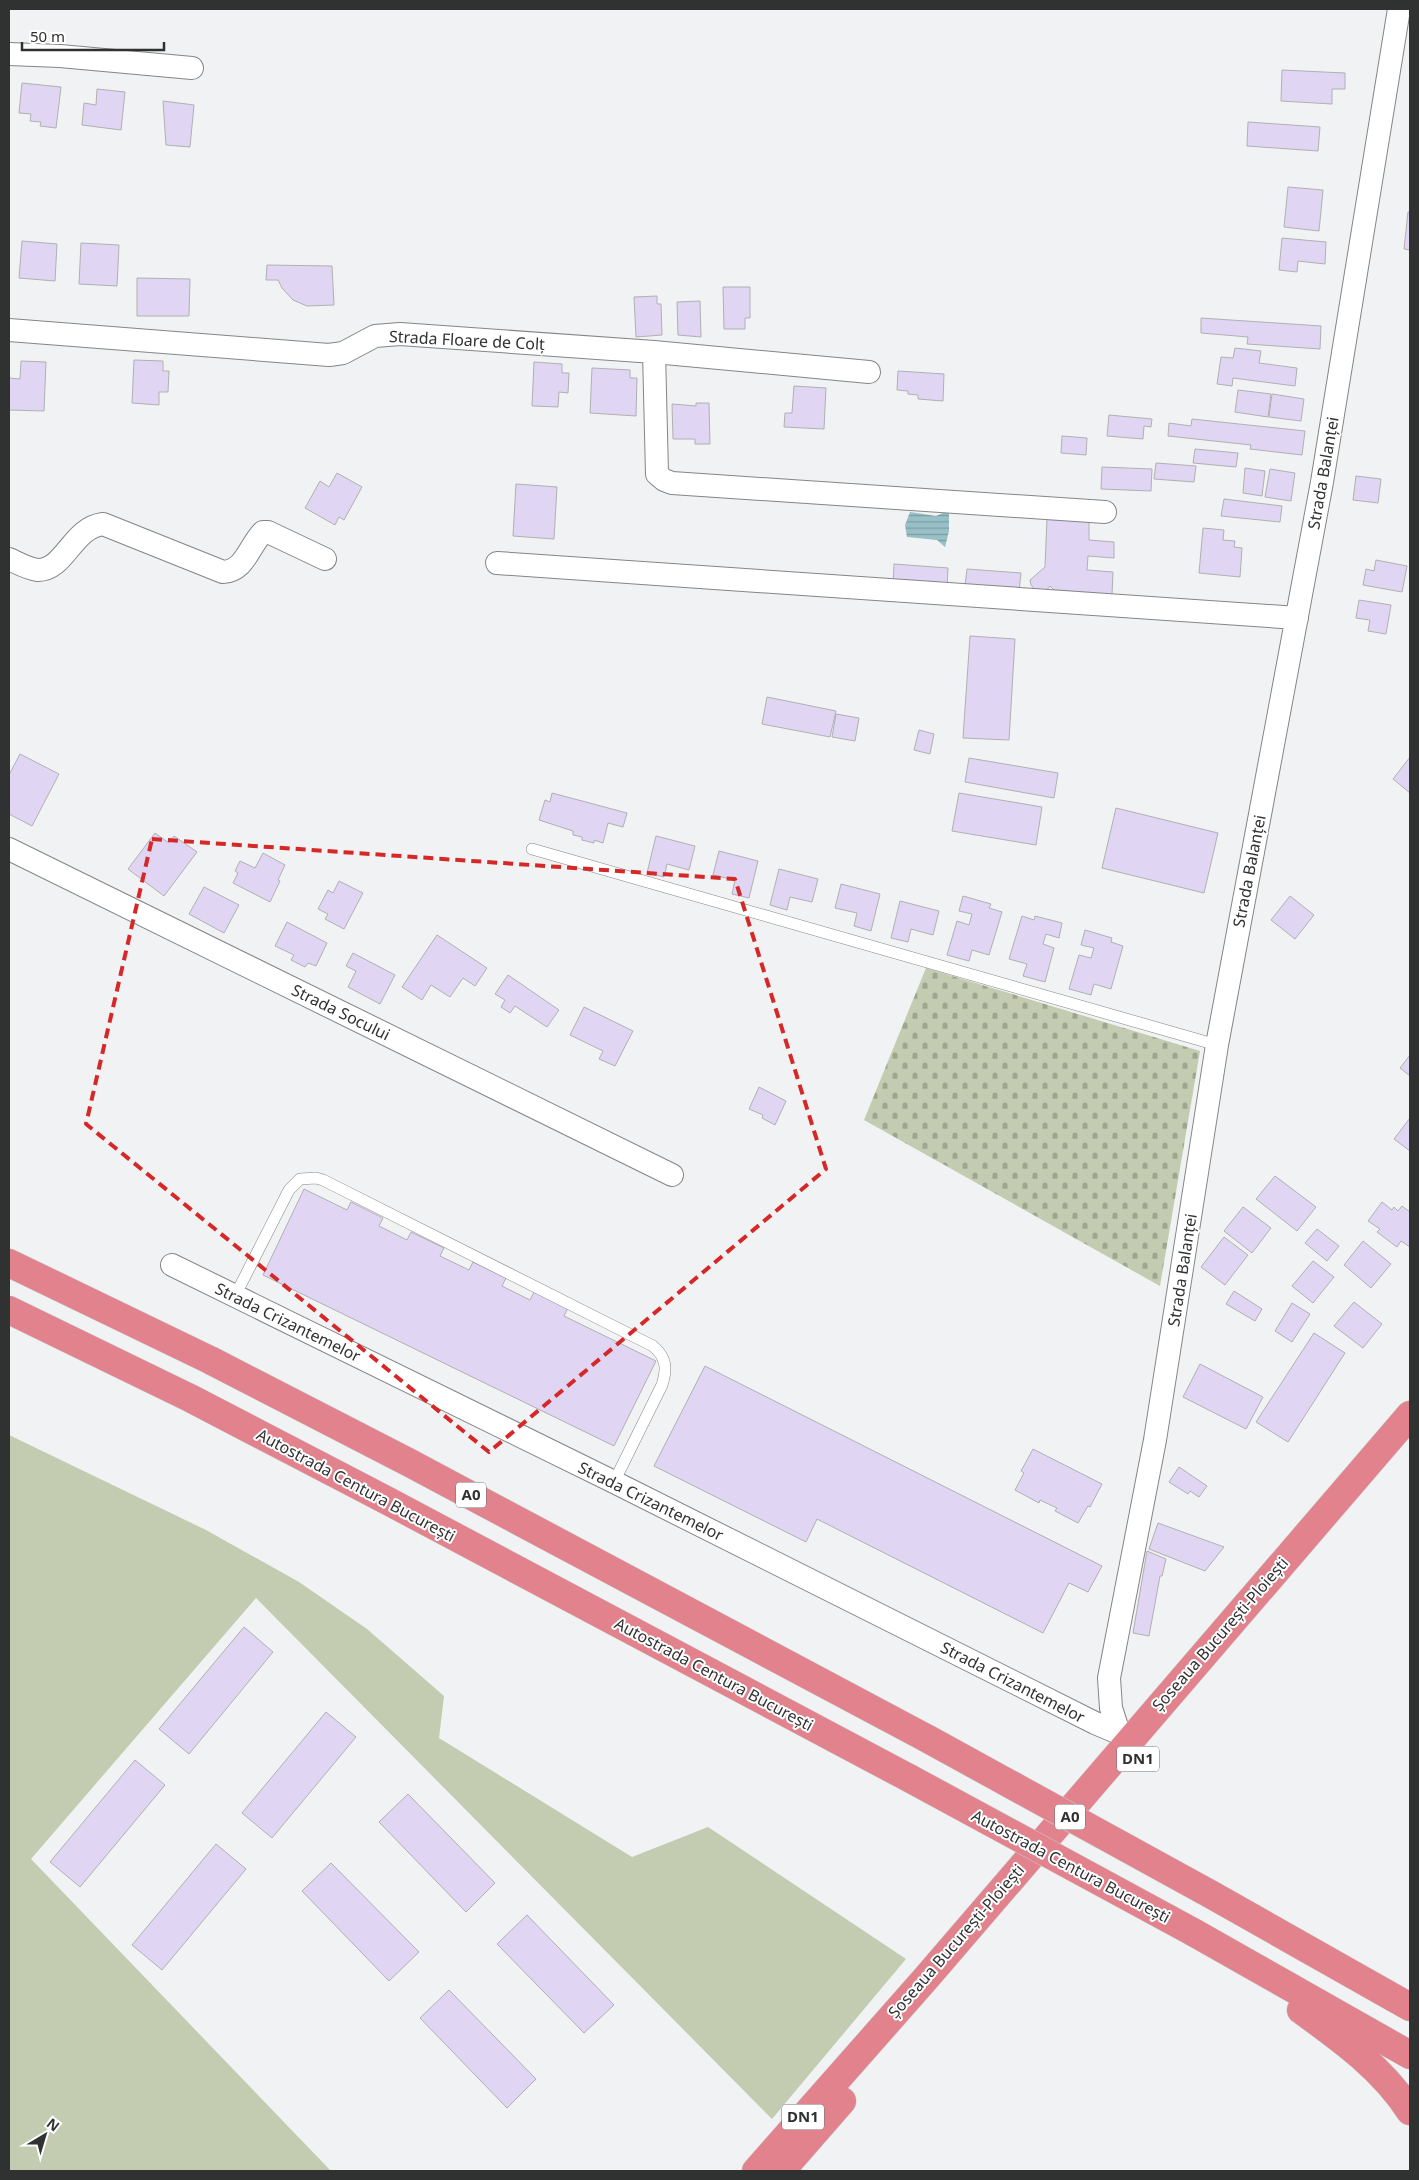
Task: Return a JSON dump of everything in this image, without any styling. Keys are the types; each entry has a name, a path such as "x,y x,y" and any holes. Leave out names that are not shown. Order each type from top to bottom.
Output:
{"highway":[{"name":"A0","path":"9,1263 210,1360 408,1462 928,1739 1212,1895 1410,2007"},
{"name":"Autostrada Centura București","path":"9,1310 190,1398 909,1778 1241,1958 1410,2055"},
{"name":"Șoseaua București-Ploiești","path":"756,2171 927,1977 1125,1736 1410,1415"},
{"name":"Șoseaua București-Ploiești","path":"781,2171 1410,1443"},
{"path":"1241,1958 1294,2005 1350,2046 1375,2068 1410,2110"}],"street":[{"name":"Strada Balanței","path":"1125,1736 1111,1708 1109,1678 1155,1440 1217,1045 1322,482 1399,9"},
{"path":"9,54 60,56 192,68"},
{"name":"Strada Floare de Colț","path":"9,330 329,356 343,353 375,336 392,334 654,352 869,372"},
{"path":"654,352 657,474 664,480 672,483 1105,512"},
{"path":"9,560 31,569 46,569 54,565 86,529 103,524 223,572 230,572 237,568 263,532 268,532 325,559"},
{"path":"497,563 1297,618"},
{"name":"Strada Socului","path":"9,849 672,1175"},
{"name":"Strada Crizantemelor","path":"172,1264 614,1482 1095,1723 1125,1736"}],"lane":[{"path":"532,850 1217,1045"},
{"path":"235,1296 289,1190 300,1179 308,1177 323,1180 654,1346 661,1352 665,1359 666,1368 662,1385 614,1482"}],"highlighted area":[{"path":"152,839 735,879 826,1169 489,1452 86,1124"}],"green space":[{"path":"926,968 1200,1051 1160,1286 864,1120"},
{"path":"9,1435 206,1530 299,1582 367,1629 444,1696 439,1738 632,1857 708,1827 906,1959 772,2119 256,1598 31,1859 331,2171 9,2171"}],"water":[{"path":"910,512 936,516 945,512 949,513 949,531 945,547 937,540 907,537 905,525"}],"building":[{"path":"1282,70 1345,73 1345,89 1332,89 1332,104 1281,101"},
{"path":"22,83 61,87 56,128 40,126 41,122 30,121 31,114 19,113"},
{"path":"97,89 125,92 121,130 82,125 84,103 96,105"},
{"path":"163,101 194,105 190,147 166,145"},
{"path":"1248,122 1320,127 1318,151 1247,146"},
{"path":"1288,187 1323,190 1319,231 1284,227"},
{"path":"1408,212 1410,212 1410,250 1404,249"},
{"path":"1282,238 1326,242 1325,264 1298,261 1297,272 1279,270"},
{"path":"22,241 57,244 55,281 19,278"},
{"path":"81,243 119,245 117,286 79,284"},
{"path":"267,265 332,266 334,305 307,306 293,300 282,288 278,280 266,280"},
{"path":"137,278 190,279 189,316 137,316"},
{"path":"723,287 750,287 750,318 745,318 745,329 724,329"},
{"path":"657,296 657,304 661,304 662,335 636,337 634,297"},
{"path":"700,301 701,337 678,335 677,302"},
{"path":"1201,318 1321,326 1320,349 1247,344 1248,337 1201,333"},
{"path":"1235,348 1261,351 1259,363 1297,368 1295,386 1233,378 1232,386 1217,384 1221,357 1233,358"},
{"path":"134,360 163,361 163,371 169,371 168,392 159,392 159,405 132,403"},
{"path":"21,361 46,362 44,411 9,410 9,378 20,379"},
{"path":"534,362 562,364 562,373 569,373 568,393 559,392 558,407 532,406"},
{"path":"592,368 630,370 630,378 637,378 636,416 590,413"},
{"path":"898,371 944,374 943,401 918,399 918,395 908,394 908,391 897,390"},
{"path":"794,386 826,388 824,429 784,427 785,413 792,413"},
{"path":"1238,390 1271,394 1268,417 1235,412"},
{"path":"1272,394 1304,399 1301,421 1269,417"},
{"path":"696,403 709,403 710,444 695,444 695,439 673,439 672,404 696,406"},
{"path":"1109,415 1152,419 1151,427 1144,426 1143,439 1107,436"},
{"path":"1192,419 1305,431 1302,455 1250,449 1251,445 1168,436 1169,423 1191,426"},
{"path":"1062,436 1087,438 1086,455 1061,453"},
{"path":"1195,449 1238,453 1236,467 1193,463"},
{"path":"1156,463 1196,466 1194,482 1154,479"},
{"path":"1102,467 1152,469 1151,491 1101,489"},
{"path":"1245,468 1265,471 1262,496 1243,493"},
{"path":"1270,469 1295,473 1291,501 1265,497"},
{"path":"337,473 362,487 344,520 339,517 335,525 305,508 320,481 329,487"},
{"path":"1356,476 1381,479 1378,503 1353,500"},
{"path":"516,484 557,487 554,539 513,536"},
{"path":"1224,499 1282,506 1280,522 1221,516"},
{"path":"1047,518 1089,518 1089,540 1114,542 1114,558 1088,556 1087,570 1113,572 1112,595 1054,590 1050,586 1045,592 1037,592 1031,585 1030,580 1045,567"},
{"path":"1203,528 1224,530 1223,540 1235,541 1234,547 1242,548 1240,577 1199,573"},
{"path":"1376,560 1407,566 1402,592 1363,585 1366,569 1374,571"},
{"path":"894,564 948,568 947,588 893,584"},
{"path":"967,569 1021,573 1019,591 965,586"},
{"path":"1359,600 1391,605 1386,634 1368,631 1370,620 1356,618"},
{"path":"970,636 1015,639 1009,740 963,738"},
{"path":"767,697 836,711 830,737 762,724"},
{"path":"836,714 859,718 855,741 832,737"},
{"path":"919,730 934,734 930,754 914,750"},
{"path":"20,754 59,774 32,826 9,814 9,775"},
{"path":"1410,757 1410,793 1393,779"},
{"path":"969,758 1058,773 1054,798 965,782"},
{"path":"552,793 627,813 623,827 608,823 603,843 594,840 594,843 573,835 573,831 539,820 545,800 550,802"},
{"path":"959,793 1042,807 1036,845 952,831"},
{"path":"1116,808 1218,833 1204,893 1102,868"},
{"path":"155,833 169,843 174,836 197,852 164,896 128,869"},
{"path":"656,836 695,846 689,870 667,864 664,877 647,873"},
{"path":"719,851 758,861 749,898 732,894 735,880 713,875"},
{"path":"263,853 285,865 270,902 233,883 238,873 235,871 240,861 255,868"},
{"path":"779,869 818,879 812,902 790,897 787,910 770,905"},
{"path":"339,881 363,893 344,929 325,919 328,914 318,909 328,890 333,893"},
{"path":"841,884 880,894 871,931 854,926 857,913 835,908"},
{"path":"204,887 239,905 224,933 189,914"},
{"path":"963,896 991,904 989,908 1002,912 989,955 972,950 969,961 947,955 957,921 969,925 972,914 959,911"},
{"path":"1290,896 1314,915 1295,939 1271,920"},
{"path":"900,901 939,911 933,935 911,929 908,942 891,938"},
{"path":"1022,916 1034,920 1035,916 1062,923 1059,938 1046,934 1043,944 1054,948 1045,982 1023,976 1027,964 1009,959"},
{"path":"287,922 327,943 316,966 308,963 305,967 291,960 294,955 275,946"},
{"path":"1085,930 1112,938 1111,942 1123,946 1111,989 1094,984 1091,995 1069,989 1079,955 1091,958 1094,948 1081,945"},
{"path":"437,935 487,968 475,986 463,978 450,997 431,985 422,1000 402,987"},
{"path":"353,953 395,975 380,1004 348,987 356,971 346,966"},
{"path":"508,975 559,1010 547,1027 515,1006 510,1013 501,1007 505,1000 495,994"},
{"path":"584,1007 633,1031 615,1066 599,1059 603,1051 570,1035"},
{"path":"1410,1055 1410,1076 1400,1068"},
{"path":"759,1087 786,1101 775,1125 762,1118 763,1115 749,1109"},
{"path":"1410,1118 1410,1151 1394,1139"},
{"path":"1275,1176 1316,1207 1297,1231 1256,1199"},
{"path":"304,1189 347,1210 351,1202 383,1218 379,1226 407,1240 411,1232 444,1248 440,1256 469,1270 473,1262 506,1278 502,1286 530,1300 534,1292 568,1308 564,1316 656,1361 614,1446 263,1275"},
{"path":"1382,1202 1392,1210 1394,1207 1398,1211 1402,1206 1410,1212 1410,1247 1401,1241 1397,1247 1377,1232 1380,1229 1368,1221"},
{"path":"1243,1207 1271,1228 1252,1253 1224,1231"},
{"path":"1317,1229 1339,1246 1327,1261 1305,1243"},
{"path":"1224,1237 1248,1255 1225,1285 1201,1267"},
{"path":"1363,1241 1391,1264 1371,1288 1344,1265"},
{"path":"1313,1261 1334,1277 1313,1303 1292,1286"},
{"path":"1234,1291 1262,1309 1255,1321 1226,1304"},
{"path":"1354,1302 1382,1324 1363,1348 1334,1326"},
{"path":"1292,1303 1310,1314 1292,1342 1275,1331"},
{"path":"1314,1333 1345,1353 1288,1442 1256,1422"},
{"path":"1200,1364 1263,1397 1246,1429 1183,1397"},
{"path":"705,1366 1102,1566 1088,1592 1069,1583 1043,1633 817,1519 806,1542 654,1466"},
{"path":"1033,1449 1102,1484 1090,1507 1088,1506 1078,1523 1055,1511 1057,1508 1040,1500 1039,1503 1015,1490 1024,1473 1021,1471"},
{"path":"1179,1467 1207,1486 1199,1497 1190,1491 1188,1494 1169,1482"},
{"path":"1158,1523 1224,1547 1205,1571 1149,1549"},
{"path":"1147,1551 1166,1559 1162,1576 1160,1576 1149,1636 1133,1633"},
{"path":"244,1627 273,1652 189,1754 159,1729"},
{"path":"326,1712 356,1737 272,1838 242,1813"},
{"path":"135,1760 165,1785 80,1887 50,1862"},
{"path":"408,1794 495,1883 466,1912 379,1822"},
{"path":"216,1844 246,1869 162,1970 132,1945"},
{"path":"331,1863 419,1952 389,1981 302,1891"},
{"path":"527,1915 614,2005 584,2033 497,1944"},
{"path":"449,1990 536,2079 507,2108 420,2018"}]}
